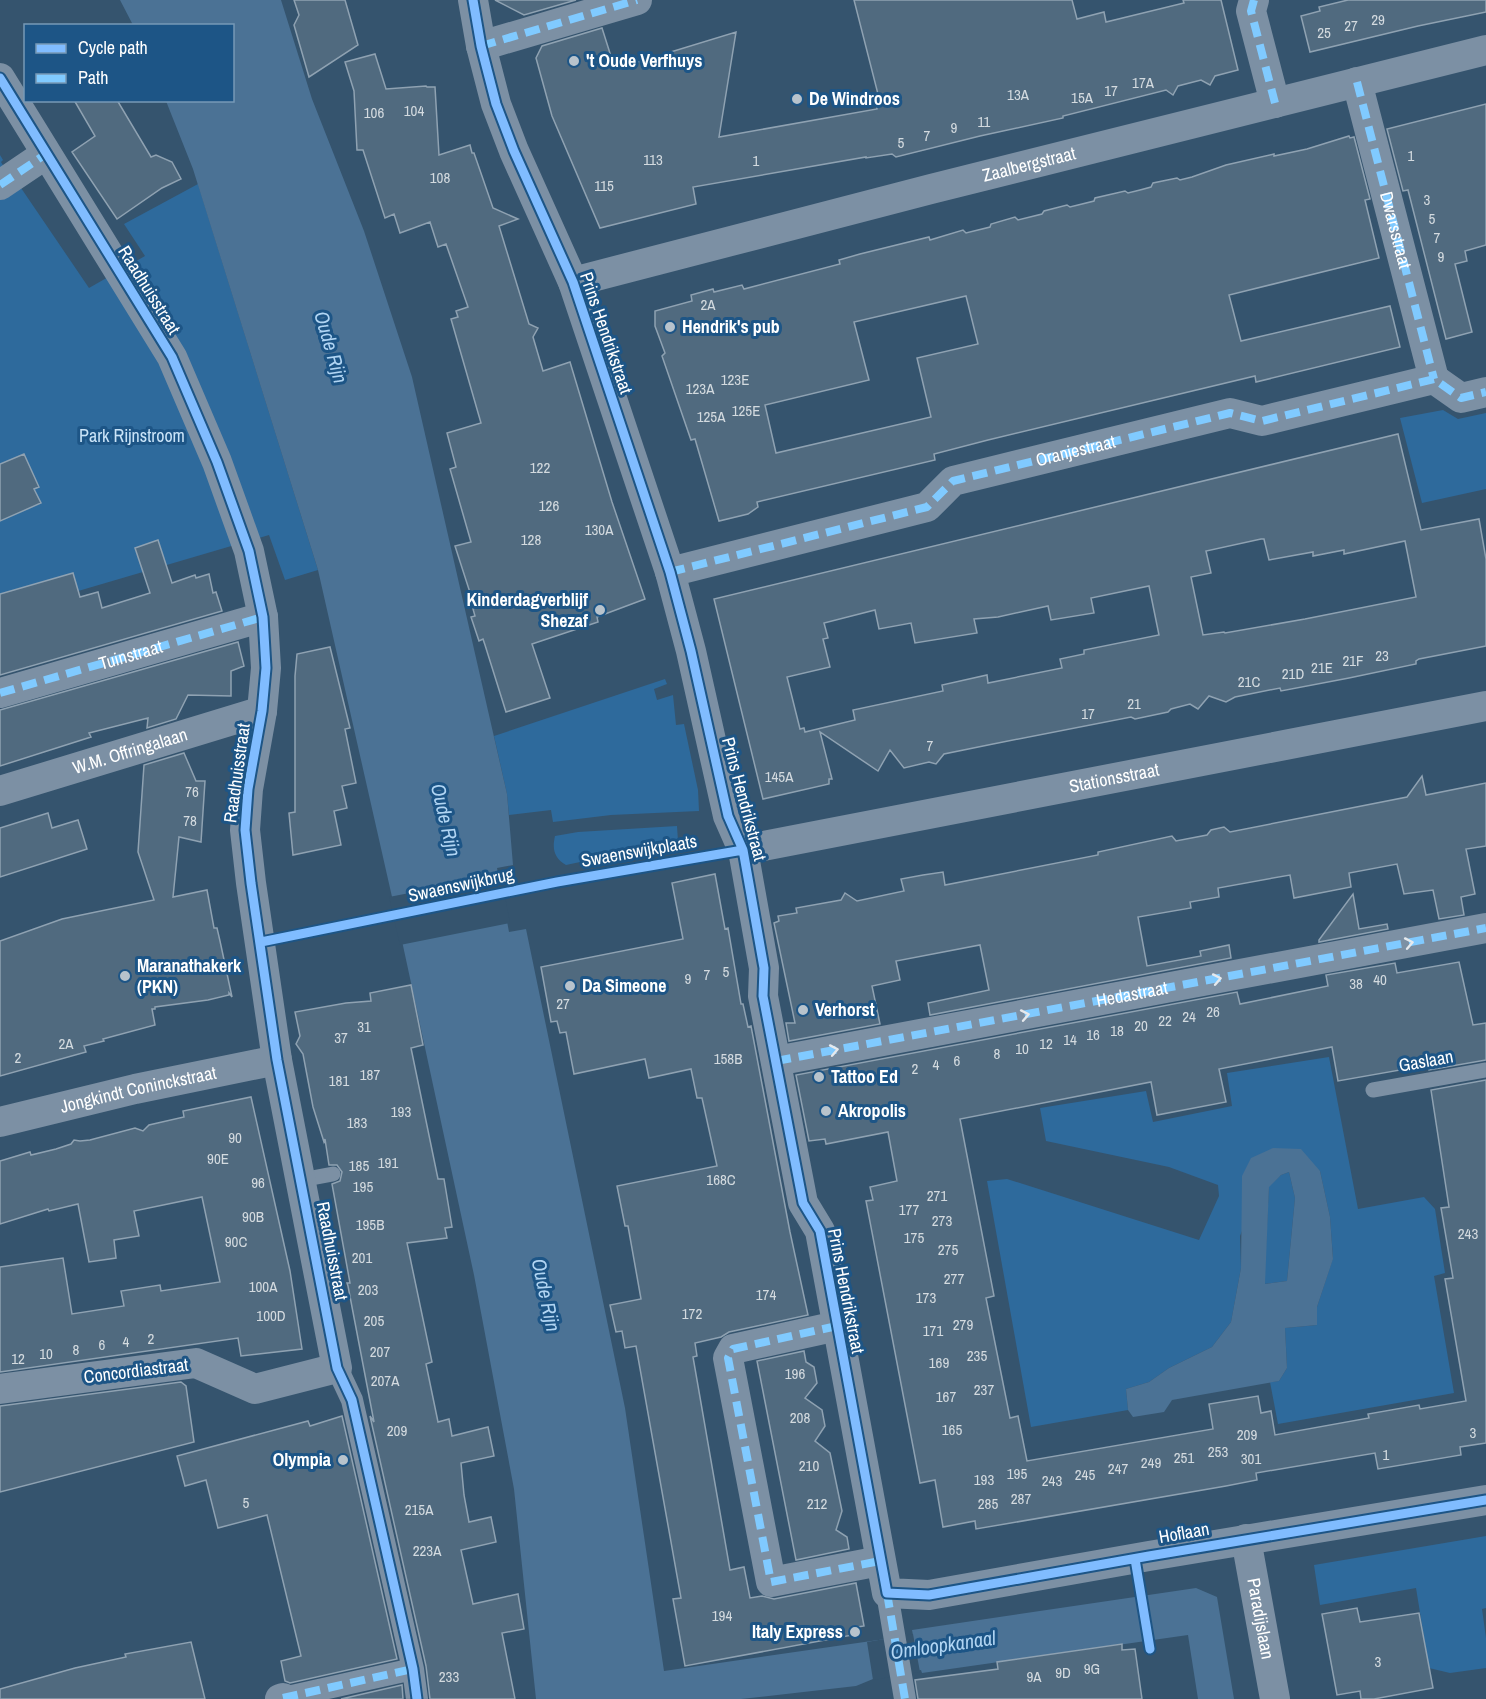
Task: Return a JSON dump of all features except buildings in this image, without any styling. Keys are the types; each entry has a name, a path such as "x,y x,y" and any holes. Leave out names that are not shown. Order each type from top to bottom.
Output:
{"street":[{"name":"Prins Hendrikstraat","path":"473,0 481,46 496,104 514,151 573,282 670,572 691,651 728,816 743,850 764,968 763,996 803,1203 820,1232 905,1699"},
{"path":"481,46 637,0"},
{"path":"1254,0 1251,11 1275,103"},
{"name":"Zaalbergstraat","path":"573,282 931,189 1486,50"},
{"name":"Raadhuisstraat","path":"0,78 172,357 217,462 249,551 263,617 266,668 262,711 248,789 245,830 251,883 277,1060 337,1368 352,1400 413,1669 417,1699"},
{"name":"Dwarsstraat","path":"1357,82 1434,379"},
{"path":"0,185 46,154"},
{"path":"1434,379 1461,398 1486,392"},
{"name":"Oranjestraat","path":"670,572 927,507 953,482 1230,414 1262,421 1434,379"},
{"name":"Tuinstraat","path":"0,693 263,617"},
{"name":"Stationsstraat","path":"743,850 1486,706"},
{"name":"W.M. Offringalaan","path":"0,791 262,711"},
{"name":"Hedastraat","path":"776,1061 1486,928"},
{"name":"Jongkindt Coninckstraat","path":"0,1122 135,1089 277,1060"},
{"name":"Prins Hendrikstraat","path":"837,1326 733,1349 728,1358 771,1582 880,1561"},
{"name":"Concordiastraat","path":"0,1389 196,1363 255,1389 337,1368"},
{"name":"Hoflaan","path":"887,1593 930,1595 1246,1539 1486,1500"},
{"name":"Paradijslaan","path":"1246,1539 1275,1699"},
{"path":"282,1699 413,1669"}],"lane":[{"name":"Gaslaan","path":"1373,1090 1486,1070"},
{"path":"301,1180 333,1174"}],"green space":[{"name":"Park Rijnstroom","path":"0,155 3,160 1,162 16,187 19,185 89,288 145,256 124,224 198,184 318,570 285,580 269,535 0,614"},
{"path":"1443,410 1458,419 1486,413 1486,489 1422,503 1400,418"},
{"path":"665,679 667,684 654,689 657,700 673,695 676,725 684,724 698,790 699,811 611,815 553,822 551,810 509,815 507,794 494,736"},
{"path":"677,826 678,841 566,865 556,856 554,849 555,836 578,832"},
{"path":"1329,1057 1358,1209 1424,1197 1435,1209 1445,1273 1434,1276 1454,1393 1278,1424 1270,1382 1279,1381 1287,1368 1285,1328 1317,1325 1317,1307 1333,1258 1330,1217 1320,1171 1273,1148 1240,1236 1241,1268 1231,1322 1212,1347 1169,1368 1149,1382 1126,1389 1128,1410 1031,1427 987,1181 1007,1179 1199,1240 1219,1196 1218,1185 1169,1167 1046,1141 1040,1108 1146,1091 1153,1122 1232,1106 1227,1073"},
{"path":"1289,1172 1295,1198 1287,1281 1264,1284 1269,1186 1281,1175"},
{"path":"1486,1536 1486,1608 1482,1609 1486,1638 1486,1668 1450,1673 1429,1668 1416,1588 1320,1605 1314,1565"}],"water":[{"path":"120,0 281,0 312,99 364,231 412,377 507,794 513,865 497,868 509,932 526,929 625,1408 664,1671 913,1635 912,1630 1196,1588 1217,1597 1234,1699 1198,1699 1188,1635 922,1673 921,1670 873,1679 856,1686 741,1699 536,1699 514,1489 474,1275 402,941 318,570 193,169 166,102 234,102 234,24 132,24"},
{"path":"1273,1148 1301,1149 1320,1171 1330,1217 1333,1259 1317,1307 1317,1325 1285,1328 1287,1368 1279,1381 1172,1400 1164,1412 1133,1417 1128,1410 1126,1389 1149,1382 1169,1368 1212,1347 1231,1322 1241,1268 1242,1176 1251,1158","holes":["1289,1172 1295,1198 1287,1281 1265,1284 1269,1187 1281,1175"]}],"pier":[{"path":"501,875 510,923 400,945 389,897"},
{"path":"913,1634 920,1672 873,1680 867,1642"}],"marked path":[{"path":"481,46 637,0"},
{"path":"1254,0 1251,11 1275,103"},
{"path":"1357,82 1434,379"},
{"path":"0,185 46,154"},
{"path":"670,572 927,507 953,481 1230,413 1262,421 1434,379 1461,398 1486,392"},
{"path":"0,693 263,617"},
{"path":"776,1061 1486,928"},
{"path":"837,1326 733,1349 728,1358 771,1582 880,1561"},
{"path":"887,1593 905,1699"},
{"path":"283,1698 413,1669"}],"cycle path":[{"path":"473,0 481,46 496,104 514,151 573,282 670,572 691,651 728,816 743,850 764,968 763,996 803,1203 820,1231 887,1593 929,1595 1486,1500"},
{"path":"0,78 172,357 217,462 249,551 263,617 266,668 262,711 248,789 245,830 251,883 277,1060 337,1368 352,1400 413,1669 417,1699"},
{"name":"Swaenswijkplaats","path":"261,942 557,882 743,850"},
{"path":"1135,1559 1150,1649"}],"place":[{"name":"'t Oude Verfhuys","path":"574,61"},
{"name":"De Windroos","path":"797,99"},
{"name":"Hendrik's pub","path":"670,327"},
{"name":"Kinderdagverblijf Shezaf","path":"600,610"},
{"name":"Maranathakerk (PKN)","path":"125,976"},
{"name":"Da Simeone","path":"570,986"},
{"name":"Verhorst","path":"803,1010"},
{"name":"Tattoo Ed","path":"819,1077"},
{"name":"Akropolis","path":"826,1111"},
{"name":"Olympia","path":"343,1460"},
{"name":"Italy Express","path":"855,1632"}],"water label":[{"name":"Oude Rijn","path":"331,347"},
{"name":"Oude Rijn","path":"446,820"},
{"name":"Oude Rijn","path":"546,1295"},
{"name":"Omloopkanaal","path":"943,1645"}]}
